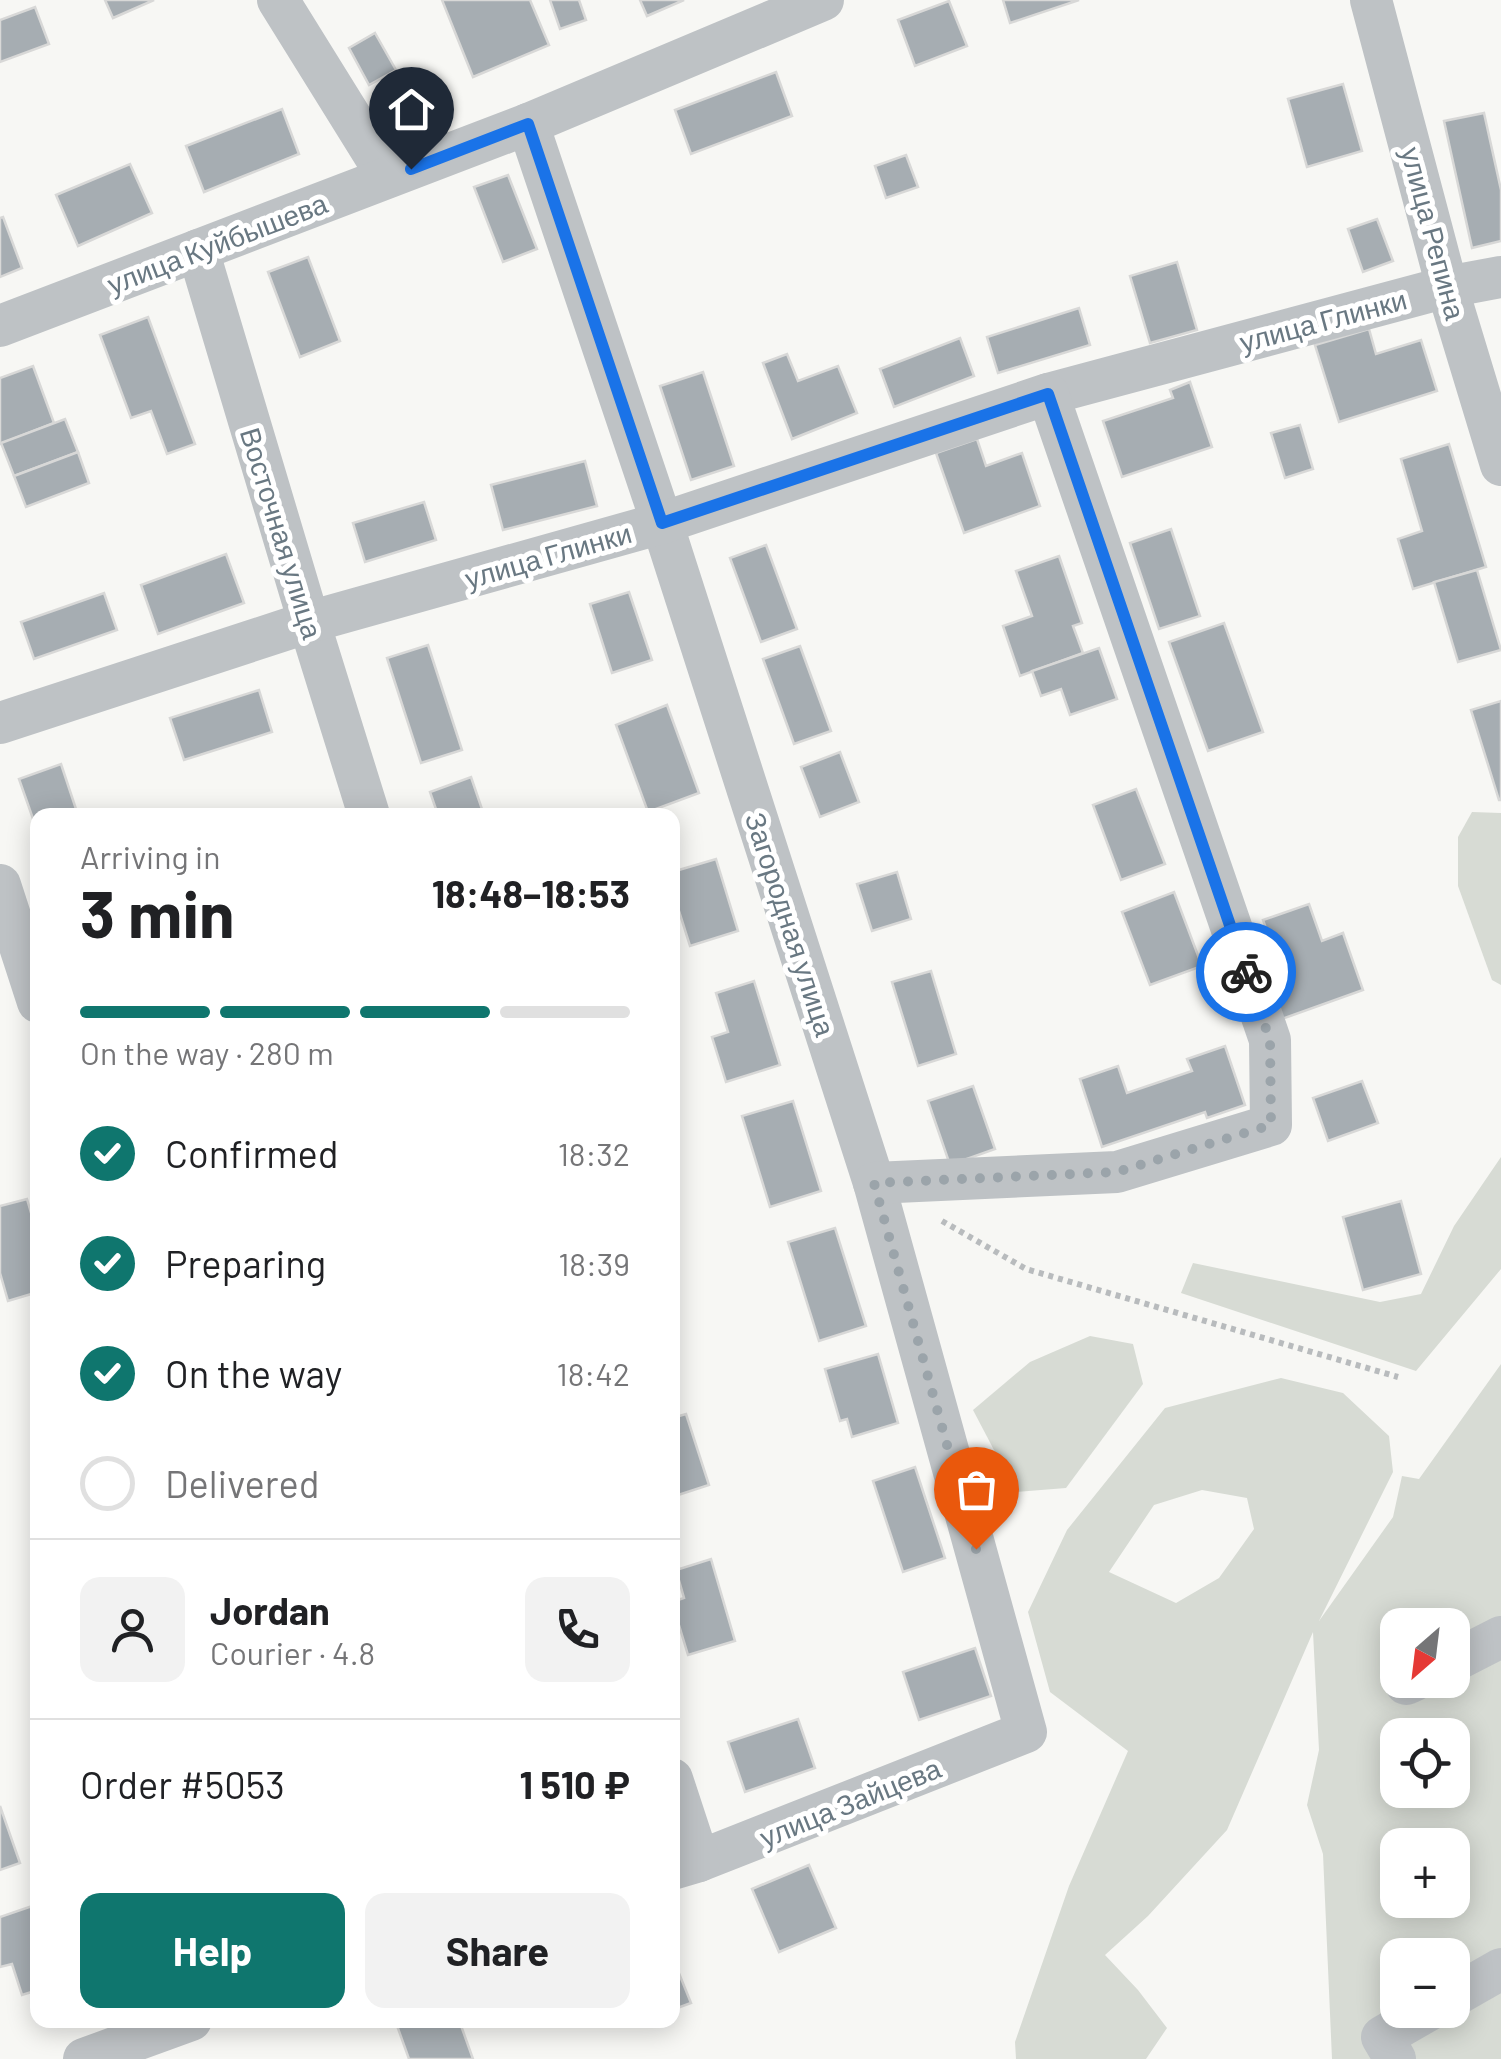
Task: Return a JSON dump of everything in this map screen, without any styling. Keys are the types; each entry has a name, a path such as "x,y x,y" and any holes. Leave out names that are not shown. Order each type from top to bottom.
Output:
{"street":[{"path":"278,0 388,177"},
{"name":"улица Куйбышева","path":"0,326 528,124 823,0"},
{"name":"улица Репина","path":"1371,0 1447,287 1501,465"},
{"name":"Загородная улица","path":"528,124 662,523 874,1183 1026,1732"},
{"name":"Восточная улица","path":"198,250 367,808"},
{"name":"улица Глинки","path":"0,723 309,622 662,523 1048,394 1447,287 1501,277"},
{"path":"874,1183 1117,1172 1271,1125 1270,1040 1048,394"},
{"path":"0,885 30,977"},
{"path":"1470,1653 1501,1638"},
{"name":"улица Зайцева","path":"686,1865 1026,1732"},
{"path":"680,1828 686,1865"},
{"path":"1470,1987 1501,1969"},
{"path":"84,2059 169,2028"},
{"path":"1395,2059 1382,2037 1398,2028"}],"path":[{"path":"942,1221 1026,1268 1398,1376"}],"shaded area":[{"path":"1472,812 1501,813 1501,985 1492,980 1458,886 1458,837"},
{"path":"1501,1157 1501,1269 1416,1371 1181,1293 1193,1263 1380,1302 1421,1294 1454,1226"},
{"path":"1090,1336 1133,1344 1143,1384 1066,1488 1016,1492 973,1410 1030,1362"},
{"path":"1501,1364 1501,2059 1332,2059 1323,1854 1307,1805 1319,1750 1313,1632 1227,1830 1148,1916 1105,1955 1167,2028 1146,2059 1016,2059 1015,2042 1069,1886 1128,1751 1050,1692 1028,1612 1067,1530 1165,1408 1281,1378 1343,1393 1389,1436 1393,1472 1319,1621 1393,1517 1402,1476 1419,1479","holes":["1202,1490 1247,1498 1254,1529 1219,1578 1176,1603 1109,1572 1154,1505"]}],"building":[{"path":"105,0 154,0 113,18"},
{"path":"442,0 530,0 549,45 473,77"},
{"path":"550,0 579,0 586,20 560,29"},
{"path":"640,0 684,0 647,16"},
{"path":"1003,0 1079,0 1010,23"},
{"path":"949,1 967,46 915,66 898,20"},
{"path":"35,7 49,44 0,62 0,20"},
{"path":"375,33 396,70 369,85 349,48"},
{"path":"776,72 792,116 691,154 675,110"},
{"path":"1343,84 1362,151 1307,167 1288,99"},
{"path":"282,109 299,154 204,192 186,146"},
{"path":"1484,113 1501,190 1501,241 1472,248 1444,121"},
{"path":"906,155 918,187 886,198 875,166"},
{"path":"130,164 152,213 78,246 56,195"},
{"path":"508,175 537,249 503,262 474,187"},
{"path":"3,217 22,268 0,277 0,218"},
{"path":"1377,219 1393,261 1363,272 1348,229"},
{"path":"308,257 340,341 300,357 268,272"},
{"path":"1177,262 1197,330 1150,343 1130,276"},
{"path":"1079,308 1090,345 998,373 987,337"},
{"path":"148,317 195,444 167,454 151,411 131,418 100,335"},
{"path":"1369,329 1376,354 1421,340 1437,391 1339,422 1315,345"},
{"path":"960,338 974,376 894,407 880,369"},
{"path":"787,354 798,381 838,366 857,413 792,439 763,363"},
{"path":"33,366 54,423 0,444 0,378"},
{"path":"703,372 734,466 691,480 660,386"},
{"path":"1190,382 1212,447 1122,477 1103,421 1173,398 1170,390"},
{"path":"65,419 78,452 14,476 1,443"},
{"path":"1300,425 1313,469 1285,478 1271,433"},
{"path":"977,439 986,466 1022,453 1040,506 964,533 936,453"},
{"path":"1449,444 1486,567 1413,589 1398,539 1422,531 1401,459"},
{"path":"78,452 89,483 26,507 14,476"},
{"path":"585,461 597,506 503,530 491,485"},
{"path":"424,502 436,540 365,562 353,523"},
{"path":"1171,529 1200,616 1159,629 1130,543"},
{"path":"766,545 797,629 761,642 730,558"},
{"path":"226,554 244,603 158,634 141,585"},
{"path":"1059,556 1082,623 1073,626 1083,653 1020,676 1003,626 1032,616 1016,571"},
{"path":"1477,570 1501,650 1458,662 1434,582"},
{"path":"629,592 652,660 612,673 590,604"},
{"path":"104,593 117,630 34,659 21,622"},
{"path":"1224,623 1263,732 1208,751 1169,642"},
{"path":"428,645 462,750 421,763 387,658"},
{"path":"800,646 831,731 794,744 763,659"},
{"path":"1099,648 1117,699 1070,715 1061,689 1041,696 1032,671"},
{"path":"259,690 272,732 184,760 170,718"},
{"path":"1501,701 1501,800 1499,800 1471,710"},
{"path":"667,705 699,793 659,808 647,808 616,725"},
{"path":"840,752 859,802 820,817 801,767"},
{"path":"61,764 76,808 30,810 19,779"},
{"path":"471,777 482,808 436,808 430,792"},
{"path":"1136,789 1165,864 1121,880 1093,805"},
{"path":"716,859 738,931 690,946 680,914 680,870"},
{"path":"897,872 911,919 872,931 857,884"},
{"path":"1174,892 1202,966 1150,985 1122,912"},
{"path":"1309,904 1322,941 1343,933 1363,990 1279,1020 1264,979 1282,973 1263,920"},
{"path":"931,971 956,1054 918,1066 892,982"},
{"path":"754,981 780,1065 726,1082 712,1037 728,1032 716,993"},
{"path":"1225,1046 1245,1105 1207,1118 1205,1112 1102,1147 1080,1079 1118,1066 1127,1093 1192,1071 1187,1059"},
{"path":"1362,1081 1378,1123 1328,1141 1313,1098"},
{"path":"973,1086 995,1149 950,1165 928,1101"},
{"path":"793,1101 821,1191 770,1207 742,1116"},
{"path":"27,1199 30,1209 30,1294 8,1301 0,1273 0,1206"},
{"path":"1401,1201 1421,1274 1363,1290 1343,1217"},
{"path":"835,1228 866,1326 819,1341 788,1242"},
{"path":"878,1354 898,1423 852,1437 847,1419 840,1421 825,1369"},
{"path":"686,1414 709,1485 680,1494 680,1416"},
{"path":"915,1467 945,1558 903,1572 873,1481"},
{"path":"711,1559 735,1641 688,1655 680,1628 680,1599 684,1598 680,1569"},
{"path":"975,1648 991,1696 919,1720 903,1672"},
{"path":"798,1719 815,1768 745,1792 728,1742"},
{"path":"0,1806 20,1863 0,1870"},
{"path":"809,1865 836,1928 779,1952 752,1889"},
{"path":"30,1907 30,1992 22,1995 12,1964 0,1967 0,1917"},
{"path":"680,1976 691,2003 680,2007"},
{"path":"398,2028 462,2028 473,2059 409,2059"}],"way so far":[{"path":"976,1549 874,1183 1117,1172 1271,1125 1270,1040 1246,972"}],"route":[{"path":"411,169 528,124 662,523 1048,394 1246,972"}]}
